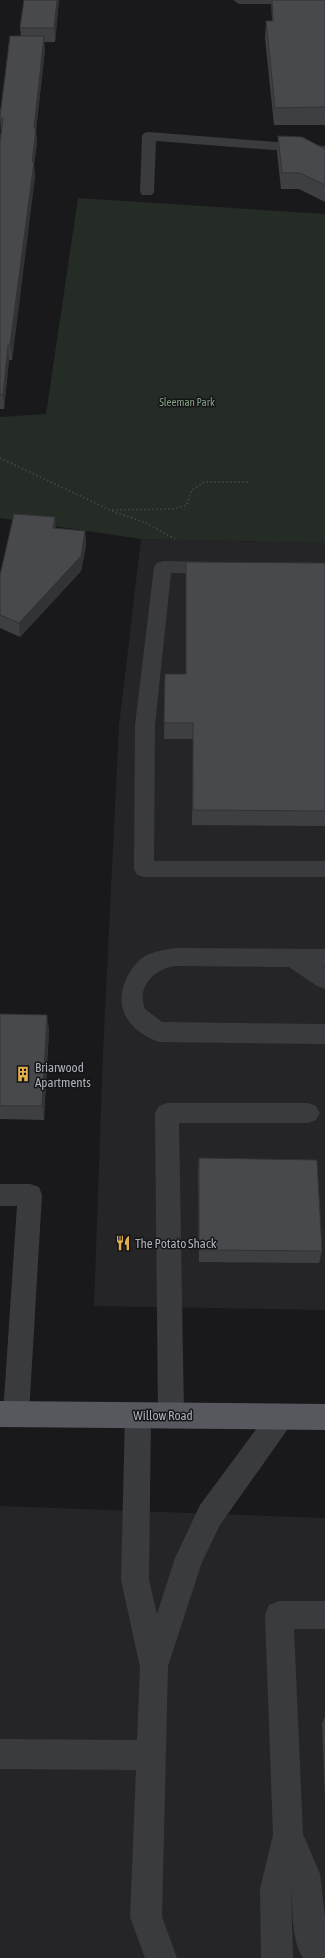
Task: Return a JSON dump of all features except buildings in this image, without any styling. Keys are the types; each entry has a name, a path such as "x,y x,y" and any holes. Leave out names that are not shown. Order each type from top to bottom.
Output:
{"main road":[{"name":"Willow Road","path":"8,1414 325,1417"}],"street":[{"path":"239,0 325,0"},
{"path":"147,192 149,136 325,150"},
{"path":"231,568 163,567 145,725 144,869 325,870"},
{"path":"325,958 174,957 159,960 148,966 138,977 133,993 134,1010 145,1024 159,1032 325,1034"},
{"path":"292,957 325,980"},
{"path":"171,1415 167,1113 308,1113"},
{"path":"0,1195 30,1195 8,1414"},
{"path":"138,1415 135,1580 154,1667 146,1917 161,1958"},
{"path":"154,1667 189,1558 210,1515 281,1417"},
{"path":"278,1958 275,1889 288,1835 279,1615 325,1615"},
{"path":"0,1754 151,1756"},
{"path":"288,1835 305,1874 312,1943 322,1958"}],"path":[{"path":"0,458 110,510 146,524 178,540 192,568"},
{"path":"110,510 173,509 187,506 191,491 204,482 250,482"}],"shaded area":[{"path":"141,539 325,543 325,1310 94,1306 103,1052 119,726"},
{"path":"0,1506 325,1518 325,1958 0,1958"}],"green space":[{"name":"Sleeman Park","path":"78,198 325,214 325,543 141,539 0,518 0,417 46,414"}],"place":[{"name":"Briarwood Apartments","path":"23,1074"},
{"name":"The Potato Shack","path":"123,1243"}]}
